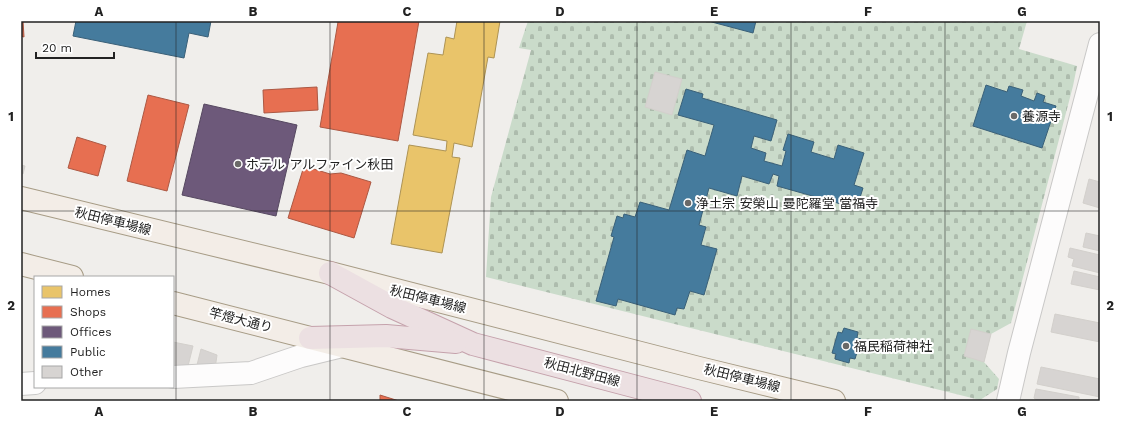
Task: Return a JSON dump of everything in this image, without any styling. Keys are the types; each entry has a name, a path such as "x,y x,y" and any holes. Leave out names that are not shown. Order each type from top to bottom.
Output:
{"highway":[{"path":"330,273 392,307 473,344"},
{"path":"310,338 386,336 473,344"},
{"name":"秋田北野田線","path":"473,344 690,401"}],"main road":[{"name":"秋田停車場線","path":"21,198 330,273 834,401"},
{"path":"21,264 68,276"},
{"name":"竿燈大通り","path":"174,302 310,338"},
{"path":"310,338 557,401"}],"street":[{"path":"1008,401 1019,353 1100,44"},
{"path":"174,377 252,373 301,356 342,346"},
{"path":"21,384 34,383"}],"green space":[{"path":"528,21 1027,21 1019,49 1077,66 1011,323 991,334 984,362 999,379 997,389 980,400 486,277 491,197 531,50 519,48"}],"building: Homes":[{"path":"457,21 500,21 494,58 488,57 472,147 454,143 452,157 460,158 442,253 391,244 409,145 446,151 447,141 413,135 428,53 443,55 446,37 454,39"}],"building: Shops":[{"path":"21,21 23,21 24,37 21,36"},
{"path":"334,21 419,21 398,141 320,127 338,22"},
{"path":"317,87 318,110 264,113 263,90"},
{"path":"148,95 189,105 167,191 127,181"},
{"path":"77,137 106,146 98,176 68,168"},
{"path":"304,166 330,174 341,173 371,182 354,238 288,218"},
{"path":"380,395 399,401 380,401"}],"building: Offices":[{"path":"204,104 297,125 276,216 182,195"}],"building: Public":[{"path":"76,21 211,21 208,37 189,33 184,58 73,36"},
{"path":"708,21 756,21 753,33"},
{"name":"養源寺","path":"986,85 1007,92 1009,86 1023,90 1021,96 1034,101 1037,93 1045,96 1043,102 1056,106 1042,148 973,126"},
{"name":"浄土宗 安榮山 曼陀羅堂 當福寺","path":"686,89 703,94 702,98 777,120 771,141 754,136 751,148 766,153 764,161 782,166 786,151 783,150 788,134 814,142 811,152 834,159 838,145 864,153 854,185 863,188 858,204 849,202 848,206 777,186 779,176 773,174 769,184 742,176 737,196 709,188 699,225 706,227 701,245 717,249 704,295 690,291 684,309 677,308 675,315 618,299 616,306 596,301 614,237 611,236 617,216 623,218 624,214 635,217 640,202 669,210 687,150 705,156 714,125 678,115"},
{"name":"福民稲荷神社","path":"844,328 858,332 857,338 861,339 855,359 850,358 849,363 835,359 836,354 832,353 838,332 842,333"}],"building: Other":[{"path":"655,72 682,79 672,115 645,107"},
{"path":"21,165 25,166 23,174 21,173"},
{"path":"1089,179 1100,182 1100,208 1083,203"},
{"path":"1086,233 1100,236 1100,251 1083,247"},
{"path":"1070,248 1100,255 1100,273 1072,266 1074,259 1068,257"},
{"path":"1074,271 1100,277 1100,290 1071,284"},
{"path":"1055,314 1100,323 1100,342 1051,332"},
{"path":"971,329 991,334 984,362 964,356"},
{"path":"174,342 193,346 187,370 174,371"},
{"path":"201,349 217,355 215,369 196,369"},
{"path":"1041,367 1100,379 1100,397 1037,384"},
{"path":"1036,389 1079,397 1079,401 1038,401 1034,398"}],"place":[{"name":"養源寺","path":"1014,116"},
{"name":"ホテル アルファイン秋田","path":"238,164"},
{"name":"浄土宗 安榮山 曼陀羅堂 當福寺","path":"688,203"},
{"name":"福民稲荷神社","path":"846,346"}]}
